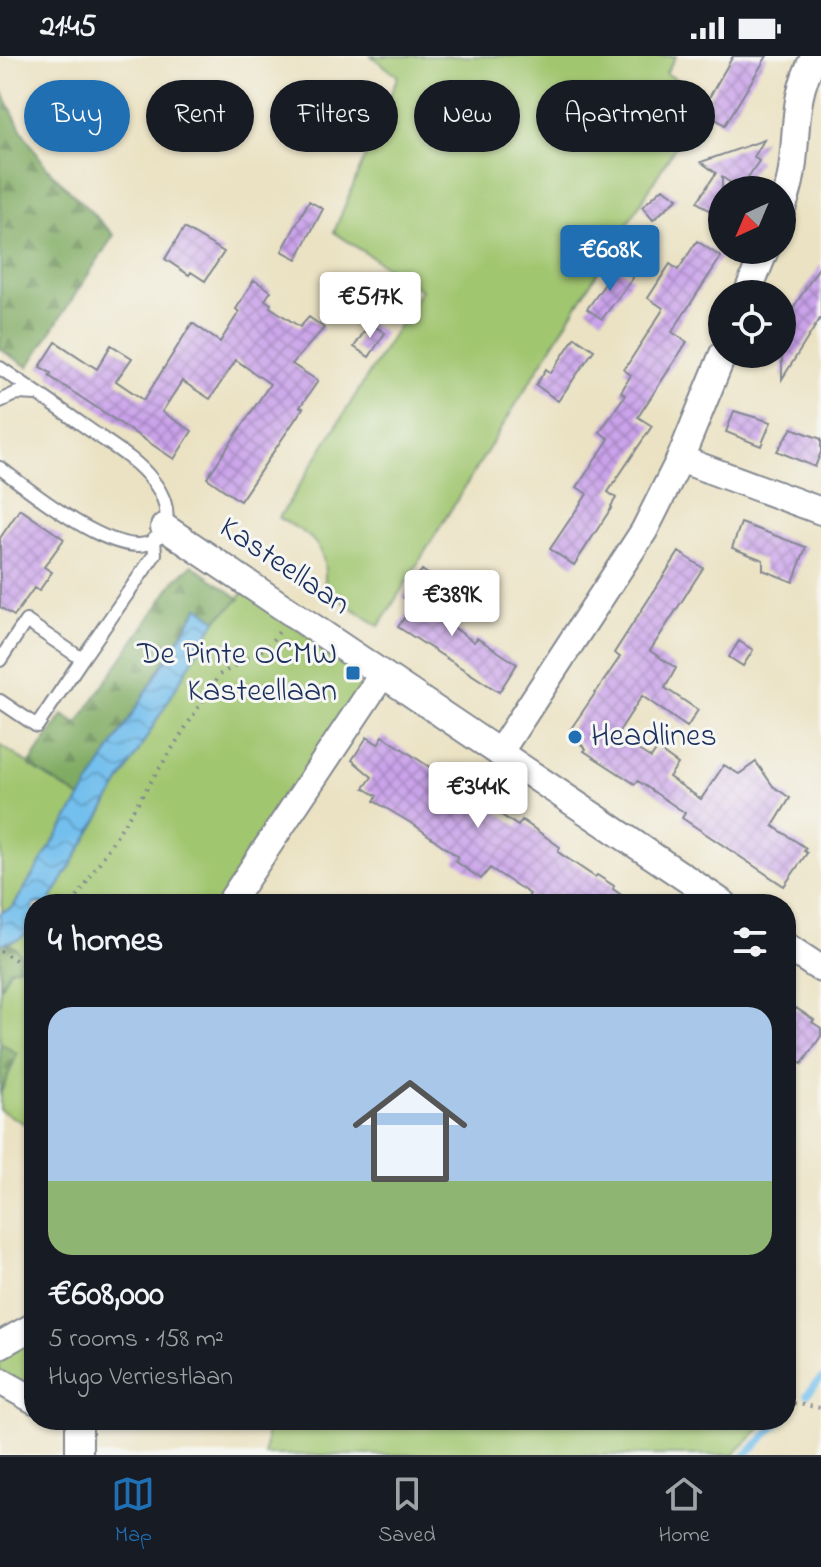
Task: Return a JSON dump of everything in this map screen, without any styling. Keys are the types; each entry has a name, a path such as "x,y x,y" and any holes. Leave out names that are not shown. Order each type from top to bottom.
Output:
{"street":[{"path":"793,176 799,89 815,56"},
{"path":"499,753 644,531 680,459 717,368"},
{"path":"680,459 821,511"},
{"name":"Kasteellaan","path":"159,533 293,615 709,894"},
{"path":"236,894 382,675"},
{"path":"796,953 821,969"},
{"path":"0,1345 24,1332"},
{"path":"0,1381 24,1394"},
{"path":"77,1430 79,1455"}],"lane":[{"path":"0,368 143,470 162,496 166,510 155,554 37,726 0,701"},
{"path":"0,401 17,393 40,395"},
{"path":"0,468 97,535 128,544 159,533"},
{"path":"0,660 26,621 82,659"}],"path":[{"path":"79,894 219,675 266,648 293,615"},
{"path":"0,951 24,965"},
{"path":"796,1404 821,1408"}],"green space":[{"path":"371,56 676,56 666,73 678,80 536,80 536,152 672,152 379,626 324,589 324,562 316,544 279,518 421,290 334,232 367,152 398,152 398,76"},
{"path":"0,87 24,134 24,152 36,152 47,168 114,235 28,367 0,349"},
{"path":"192,565 240,599 216,620 198,607 81,798 29,765 63,715 77,724 176,579"},
{"path":"244,592 354,667 360,688 224,894 54,894 216,620"},
{"path":"0,745 81,798 13,907 2,914"},
{"path":"24,935 24,1123 0,1110 0,1094 17,1054 0,1042 0,988 16,948 7,943"},
{"path":"7,943 16,948 22,957 19,967 10,969 0,988 0,944"},
{"path":"0,1042 17,1054 0,1094"},
{"path":"24,1341 24,1384 0,1371 0,1353"},
{"path":"266,1430 759,1430 733,1455 265,1455"}],"water":[{"path":"199,607 216,620 54,894 24,894 24,935 0,944 0,913 13,907"}],"building":[{"path":"733,56 767,56 725,125 715,118 715,87"},
{"path":"764,140 754,157 759,161 749,176 714,176 716,173 701,162"},
{"path":"708,185 708,209 697,202"},
{"path":"663,188 678,198 653,220 642,207"},
{"path":"309,201 323,209 297,259 282,251"},
{"path":"184,228 224,252 205,281 191,272 189,275 165,259"},
{"path":"697,241 708,248 708,264 716,264 672,332 687,342 638,417 652,426 608,492 616,498 612,507 574,565 550,549 587,494 577,487 609,439 600,432 625,395 621,392 631,375 624,370 662,311 663,308 648,298 670,264 678,270"},
{"path":"821,264 821,317 796,357 796,304"},
{"path":"617,267 633,278 602,319 587,309"},
{"path":"254,280 271,291 265,300 271,304 270,307 300,327 309,317 324,328 292,364 318,381 240,501 207,478 270,384 236,360 210,399 182,381 162,412 192,431 174,459 40,367 56,342 97,369 111,345 132,358 116,381 144,400 192,323 220,342"},
{"path":"370,323 385,333 369,357 354,347"},
{"path":"575,337 594,350 558,401 536,385 546,369 551,373"},
{"path":"734,411 771,422 761,446 726,432"},
{"path":"792,428 821,439 821,452 815,467 777,451"},
{"path":"20,509 64,539 44,567 52,572 39,591 34,588 14,616 0,607 0,538"},
{"path":"741,523 806,547 793,582 763,570 763,560 732,548"},
{"path":"679,552 703,568 650,651 676,668 665,688 698,710 687,727 642,696 616,736 651,758 657,749 678,764 669,777 701,799 724,765 739,774 756,762 773,786 790,798 773,826 806,848 804,851 807,853 784,886 682,818 685,813 638,781 635,784 584,751 586,749 570,730 620,657 614,653"},
{"path":"422,570 436,580 423,599 445,613 441,618 474,642 477,638 517,664 499,692 398,627 413,605 403,597"},
{"path":"739,641 753,650 743,666 729,657"},
{"path":"383,736 518,826 522,820 560,847 558,852 614,886 613,889 620,894 530,894 490,868 481,879 455,861 458,857 416,826 374,801 377,796 364,788 372,777 352,760 367,737 378,744"},
{"path":"796,1008 821,1028 821,1036 802,1064 796,1060"}],"waterway":[{"path":"807,1394 821,1379"},
{"path":"745,1455 771,1430"}],"place":[{"name":"De Pinte OCMW Kasteellaan","path":"353,673"},
{"name":"Headlines","path":"575,737"}]}
